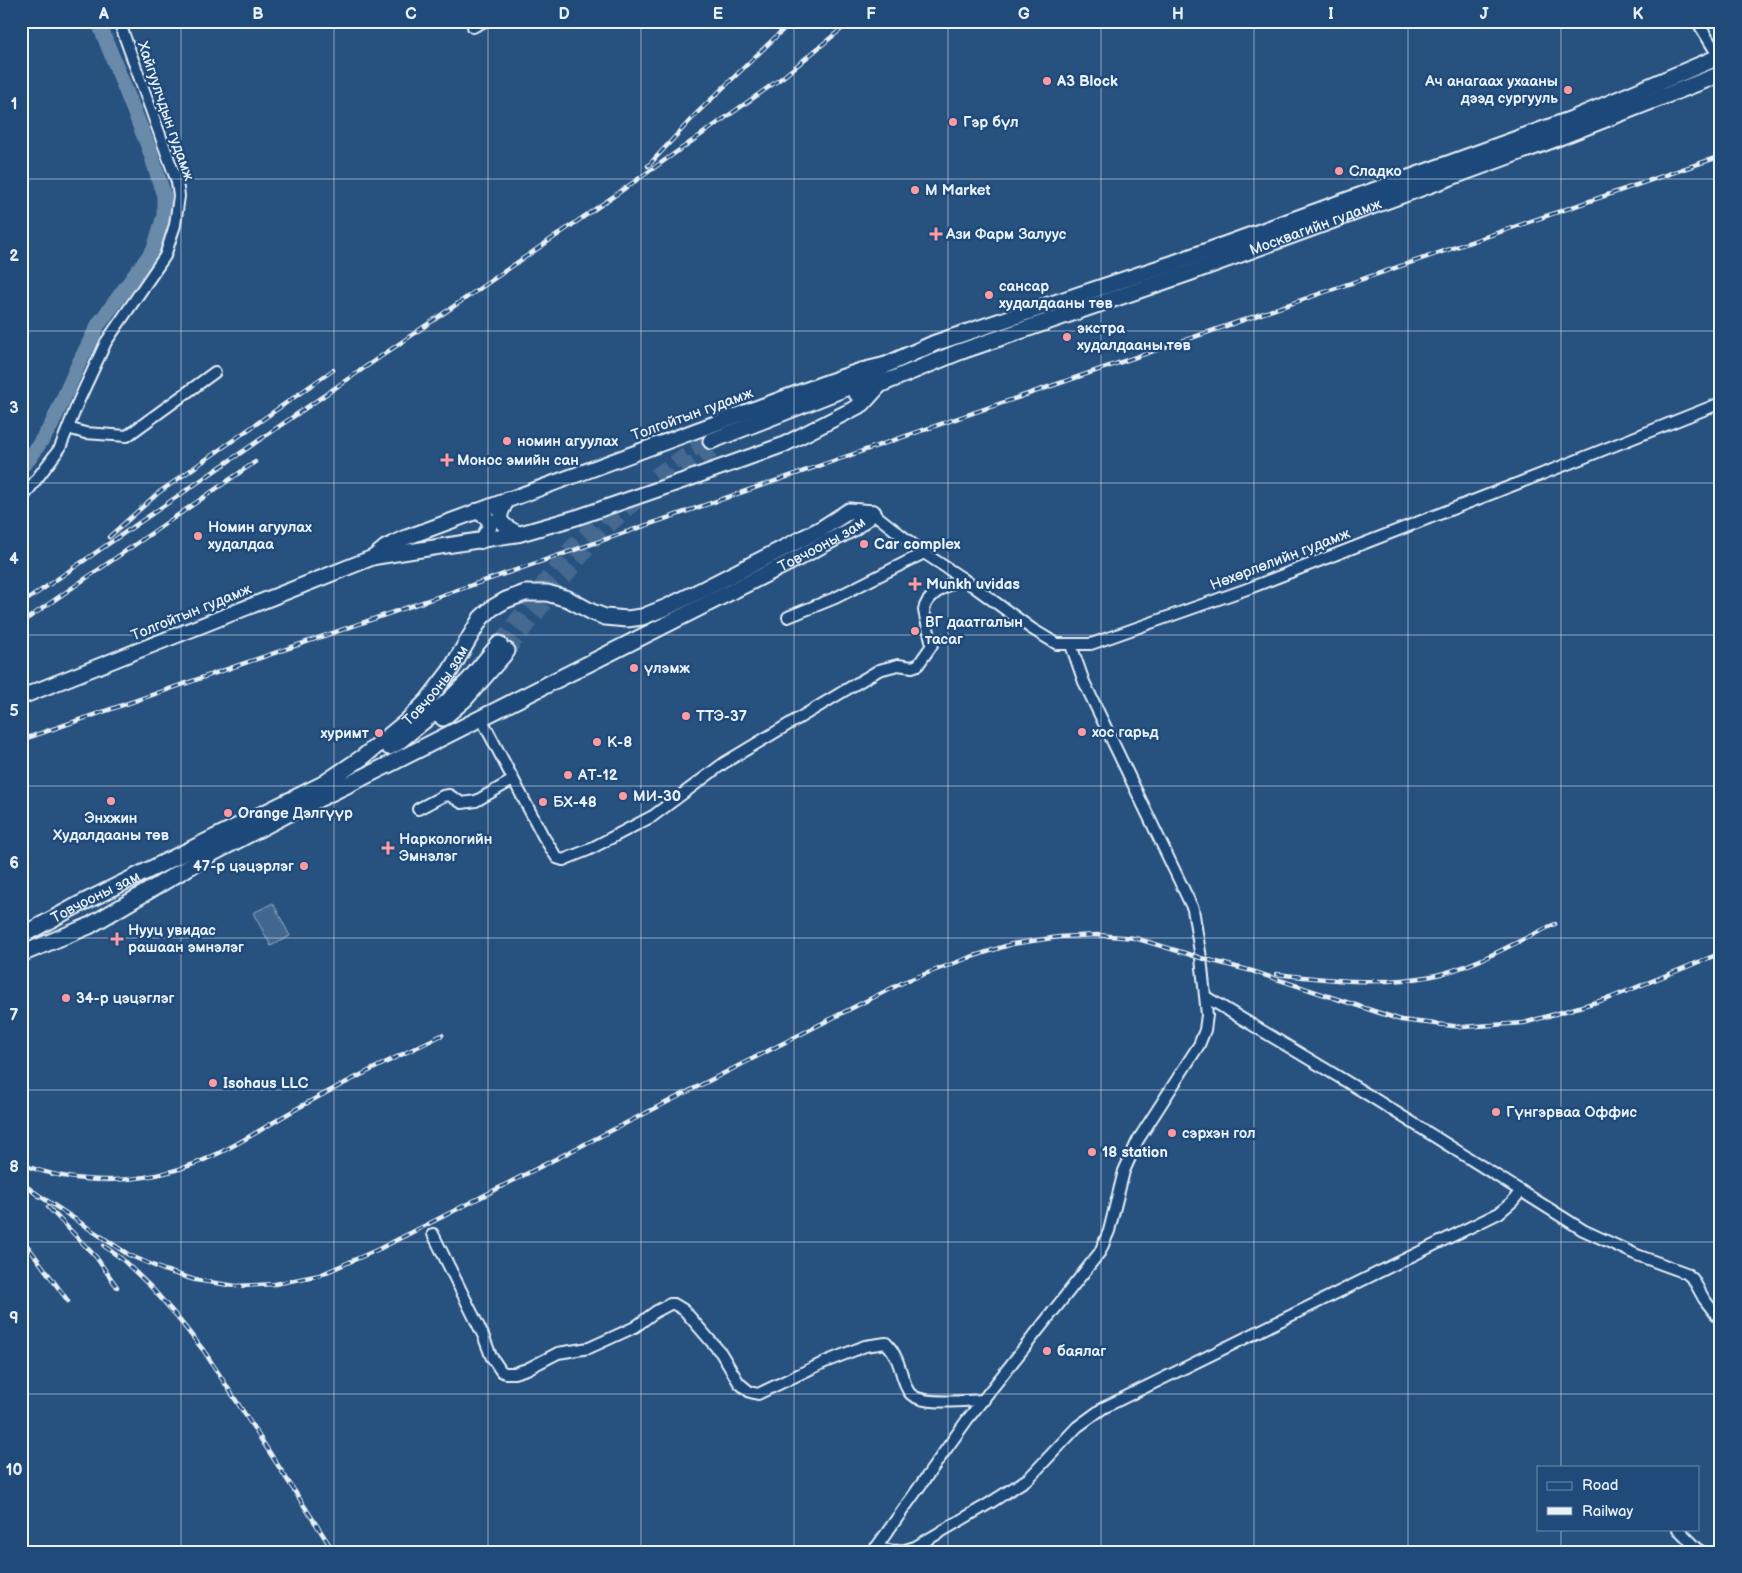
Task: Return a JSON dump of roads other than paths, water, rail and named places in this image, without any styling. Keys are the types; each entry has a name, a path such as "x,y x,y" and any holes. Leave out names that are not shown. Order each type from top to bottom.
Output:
{"highway":[{"name":"Москвагийн гудамж","path":"1720,56 1572,119 1174,263 935,343 886,365 864,381 715,444 881,384 959,352 1189,272 1547,142 1721,74"},
{"name":"Товчооны зам","path":"21,936 78,905 323,784 371,751 407,721 427,701 450,671 481,618 492,608 506,600 525,593 547,593 568,599 605,617 627,619 642,617 702,590 821,529 849,511 873,513"},
{"name":"Товчооны зам","path":"21,954 88,926 211,854 830,541 862,523 873,513"},
{"path":"371,751 380,750 397,743 447,702 503,647 465,699 401,750 394,762"}],"main road":[{"name":"Толгойтын гудамж","path":"374,557 381,550 393,544 508,499 822,384 859,371 886,365"},
{"name":"Толгойтын гудамж","path":"21,697 374,557 519,534 578,517 783,445 863,404 881,384"},
{"path":"508,499 501,513 502,522 504,526 519,534"},
{"path":"476,511 488,517 490,522 489,529 481,541"}],"street":[{"name":"Хайгуулчдын гудамж","path":"21,500 60,448 106,342 164,256 177,216 179,196 177,182 119,21"},
{"path":"473,27 484,21"},
{"path":"1697,21 1720,56"},
{"path":"68,428 85,433 127,436 215,372"},
{"name":"Нөхөрлөлийн гудамж","path":"873,513 1032,629 1057,644 1090,644 1247,589 1574,462 1721,402"},
{"path":"788,617 835,598 924,552"},
{"path":"481,718 543,836 557,858 563,860 588,850 653,816 724,763 879,670 898,665 912,667 918,665 932,645 924,611 928,599 962,578"},
{"path":"874,1550 967,1420 1100,1252 1109,1231 1124,1171 1138,1140 1200,1045 1205,1030 1207,1015 1206,997 1193,909 1084,682 1071,645"},
{"path":"418,809 443,796 449,795 462,803 476,801 513,780"},
{"path":"1206,997 1362,1090 1583,1230 1637,1255 1686,1273 1721,1321"},
{"path":"874,1550 905,1550 926,1542 1020,1484 1041,1466 1077,1427 1103,1408 1498,1213 1506,1208 1521,1192"},
{"path":"433,1234 483,1335 491,1356 501,1371 505,1373 514,1373 527,1369 558,1353 590,1348 635,1327 655,1312 670,1304 674,1304 684,1310 721,1353 740,1382 750,1392 758,1394 825,1362 865,1346 886,1344 892,1349 899,1363 907,1389 913,1396 924,1400 937,1401 984,1400"},
{"path":"1679,1530 1701,1552"}],"waterway":[{"path":"21,467 30,458 51,426 98,325 154,249 164,216 164,196 150,151 98,21"}],"tunnel":[{"path":"655,476 692,450 711,441"},
{"path":"507,651 596,538 628,508 658,485 720,447"},
{"path":"499,644 565,554 618,503"}],"railway":[{"path":"648,166 697,113 792,21"},
{"path":"21,604 614,196 783,77 851,21"},
{"path":"21,740 1721,156"},
{"path":"109,537 158,493 333,370"},
{"path":"21,623 255,462"},
{"path":"1277,974 1335,980 1374,981 1393,981 1432,976 1464,967 1555,924"},
{"path":"34,1192 129,1255 164,1270 195,1280 236,1286 275,1284 320,1275 379,1249 906,981 1012,944 1059,937 1097,935 1135,938 1252,971 1401,1020 1462,1027 1524,1023 1610,998 1721,953"},
{"path":"21,1164 45,1172 95,1180 120,1180 170,1172 194,1164 229,1148 297,1108 442,1035"},
{"path":"21,1182 39,1196"},
{"path":"48,1207 96,1257 117,1287"},
{"path":"21,1237 68,1301"},
{"path":"104,1246 122,1259 151,1287 204,1351 334,1552"}],"place":[{"name":"A3 Block","path":"1047,81"},
{"name":"Ач анагаах ухааны дээд сургууль","path":"1568,90"},
{"name":"Гэр бүл","path":"953,122"},
{"name":"Сладко","path":"1339,171"},
{"name":"М Market","path":"915,190"},
{"name":"Ази Фарм Залуус","path":"936,234"},
{"name":"сансар худалдааны төв","path":"989,295"},
{"name":"экстра худалдааны төв","path":"1067,337"},
{"name":"номин агуулах","path":"507,441"},
{"name":"Монос эмийн сан","path":"447,460"},
{"name":"Номин агуулах худалдаа","path":"198,536"},
{"name":"Car complex","path":"864,544"},
{"name":"Munkh uvidas","path":"915,584"},
{"name":"ВГ даатгалын тасаг","path":"915,631"},
{"name":"үлэмж","path":"634,668"},
{"name":"ТТЭ-37","path":"686,716"},
{"name":"хос гарьд","path":"1082,732"},
{"name":"хуримт","path":"379,733"},
{"name":"К-8","path":"597,742"},
{"name":"АТ-12","path":"568,775"},
{"name":"МИ-30","path":"623,796"},
{"name":"Энхжин Худалдааны төв","path":"111,801"},
{"name":"БХ-48","path":"543,802"},
{"name":"Orange Дэлгүүр","path":"228,813"},
{"name":"Наркологийн Эмнэлэг","path":"388,848"},
{"name":"47-р цэцэрлэг","path":"304,866"},
{"name":"Нууц увидас рашаан эмнэлэг","path":"117,939"},
{"name":"34-р цэцэглэг","path":"66,998"},
{"name":"Isohaus LLC","path":"213,1083"},
{"name":"Гүнгэрваа Оффис","path":"1496,1112"},
{"name":"сэрхэн гол","path":"1172,1133"},
{"name":"18 station","path":"1092,1152"},
{"name":"баялаг","path":"1047,1351"}]}
